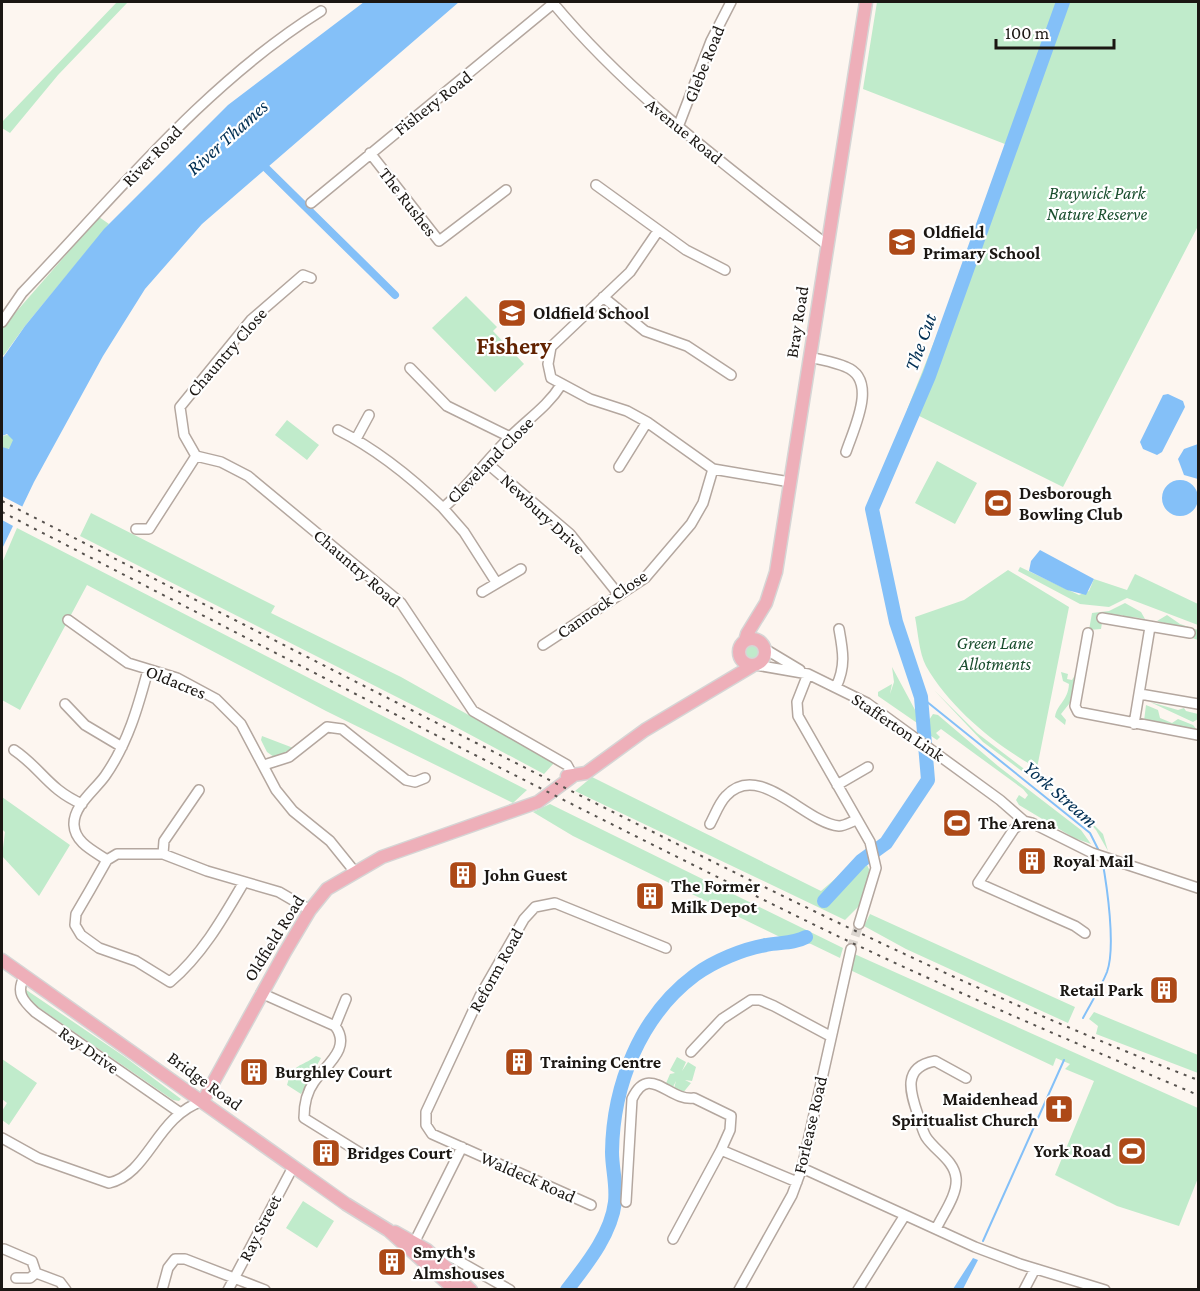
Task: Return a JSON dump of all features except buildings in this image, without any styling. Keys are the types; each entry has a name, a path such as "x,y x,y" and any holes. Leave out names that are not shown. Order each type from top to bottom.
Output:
{"main road":[{"name":"Bray Road","path":"745,641 747,634 761,614 776,572 866,2"},
{"path":"739,656 750,668 764,657 761,614"},
{"path":"727,679 745,641 755,639 763,646"},
{"name":"Oldfield Road","path":"203,1101 261,993 310,910 327,890 382,858 525,805 561,776 586,773 645,730 727,679 750,668"},
{"name":"Bridge Road","path":"2,960 346,1204 388,1230 415,1241 454,1272 471,1290"},
{"name":"Bridge Road","path":"388,1230 452,1287"},
{"name":"Bridge Road","path":"415,1241 416,1249 443,1271 452,1287"}],"street":[{"name":"Avenue Road","path":"554,2 596,51 678,127 827,245"},
{"name":"Fishery Road","path":"310,203 496,53 554,2"},
{"name":"Glebe Road","path":"678,127 698,72 731,2"},
{"name":"River Road","path":"2,322 22,293 189,118 256,58 321,11"},
{"name":"The Rushes","path":"370,153 439,241 506,190"},
{"path":"596,184 686,250 725,270"},
{"path":"658,231 630,272 551,347 548,364 551,378 561,385 647,422 712,469 790,482"},
{"name":"Chauntry Close","path":"196,456 184,435 180,407 251,320 303,275 311,278"},
{"path":"603,297 645,331 687,346 731,375"},
{"path":"810,357 848,367 861,382 862,398 846,452"},
{"path":"411,368 447,406 510,437"},
{"name":"Cleveland Close","path":"443,508 488,464 510,437 552,399 561,385"},
{"path":"356,439 369,415"},
{"path":"619,467 647,422"},
{"name":"Cleveland Close","path":"338,430 356,439 420,486 443,508 464,532 496,582"},
{"path":"136,529 149,529 196,456"},
{"name":"Chauntry Road","path":"196,456 221,462 248,476 401,603 473,711 567,765 573,776"},
{"name":"Newbury Drive","path":"488,464 570,534 619,595"},
{"name":"Cannock Close","path":"543,645 645,578 691,524 703,503 712,469"},
{"path":"482,592 521,569"},
{"path":"1102,618 1190,633"},
{"name":"Oldacres","path":"68,620 119,658 148,670 177,678 216,699 241,724 276,790 293,811 330,841 355,872"},
{"path":"1134,724 1150,627"},
{"path":"836,687 843,672 844,661 839,629"},
{"path":"1088,633 1076,710 1080,714 1198,735"},
{"path":"763,646 808,674 798,702 798,716 870,842 876,868 859,924"},
{"name":"Stafferton Link","path":"750,668 808,674 836,687 867,703 903,728 1024,821 1092,853 1198,888"},
{"path":"107,861 82,844 77,837 75,818 82,804 105,775 129,734 148,670"},
{"path":"1140,694 1198,704"},
{"path":"65,704 85,725 122,747"},
{"path":"264,765 289,757 327,728 342,729 406,780 415,783 425,778"},
{"path":"14,750 36,768 51,786 82,804"},
{"path":"837,785 868,767"},
{"path":"710,824 727,795 741,786 760,785 822,821 840,826 856,820"},
{"path":"163,854 164,841 199,790"},
{"path":"1024,821 1014,829 978,883 1076,926 1085,933"},
{"path":"244,882 208,941 185,969 170,982 136,961 99,948 81,935 75,925 76,914 107,861 117,854 163,854 279,892 310,910"},
{"name":"Reform Road","path":"462,1147 429,1131 425,1119 426,1112 480,996 529,912 541,904 555,903 666,948"},
{"name":"Forlease Road","path":"739,1290 797,1182 802,1168 850,949"},
{"name":"Ray Drive","path":"25,976 20,984 20,994 35,1012 179,1112"},
{"path":"261,993 335,1026 340,1033 340,1048 310,1089 304,1107 304,1118 362,1154"},
{"path":"335,1026 346,999"},
{"path":"697,1048 722,1019 751,1000 774,1006 830,1036"},
{"path":"936,1229 955,1190 956,1177 951,1165 922,1129 910,1090 912,1077 925,1063 935,1061 966,1078"},
{"path":"626,1202 632,1099 637,1087 652,1083 687,1099 694,1098 731,1116 730,1130 722,1150 673,1239"},
{"path":"2,1138 38,1158 110,1183 121,1180 133,1171 179,1112 203,1101"},
{"name":"Waldeck Road","path":"415,1241 462,1147 591,1205"},
{"path":"722,1150 797,1182"},
{"name":"Ray Street","path":"228,1290 293,1167"},
{"path":"802,1168 936,1229 1035,1269 1105,1290"},
{"path":"858,1290 905,1215"},
{"path":"4,1249 32,1261 36,1273"},
{"path":"448,1255 498,1287 510,1290"},
{"path":"162,1290 168,1268 175,1259 185,1259 265,1290"},
{"path":"1024,1290 1035,1269"},
{"path":"16,1278 30,1278 36,1273"},
{"path":"36,1273 60,1282 66,1290"}],"green space":[{"path":"117,2 128,2 58,75 10,133 2,128 2,122"},
{"path":"877,2 1060,2 1010,146 863,89"},
{"name":"Braywick Park Nature Reserve","path":"1069,2 1198,2 1198,226 1063,487 907,410"},
{"path":"99,217 109,224 2,355 2,328"},
{"path":"466,296 497,327 493,331 524,364 495,392 432,328"},
{"path":"287,420 319,445 307,460 275,435"},
{"path":"7,435 12,437 14,442 12,447 7,449 2,447 0,442 2,437"},
{"name":"Desborough Bowling Club","path":"937,461 977,483 955,524 915,503"},
{"path":"91,513 275,606 271,613 401,677 554,763 544,774 80,536"},
{"path":"17,528 527,790 513,803 326,711 87,585 20,710 2,700 2,563"},
{"path":"1020,567 1079,595 1089,591 1094,579 1127,590 1135,574 1198,604 1198,625 1127,598 1109,607 1080,604 1018,571"},
{"name":"Green Lane Allotments","path":"1008,570 1069,607 1037,768 990,737 948,696 926,666 920,649 915,617 964,600"},
{"path":"1125,603 1141,612 1145,619 1133,617 1128,620 1122,615 1103,617 1101,629 1089,630 1092,613 1109,611"},
{"path":"1167,615 1180,624 1198,630 1198,640 1192,638 1193,631 1157,621"},
{"path":"753,645 759,647 761,653 759,659 753,661 747,659 745,653 747,647"},
{"path":"892,667 921,721 920,725 878,696 878,692 892,684 890,694 894,682"},
{"path":"1061,672 1068,674 1067,679 1072,680 1075,675 1077,678 1073,699 1061,714 1066,720 1065,725 1055,717 1067,694 1069,684 1063,681"},
{"path":"934,690 977,733 1082,813 1103,834 1108,851 1096,830 1086,819 983,742"},
{"path":"1150,702 1178,710 1184,708 1186,711 1198,714 1198,719 1193,722"},
{"path":"1146,705 1158,710 1160,718 1172,723 1178,719 1193,725 1198,731 1144,721"},
{"path":"933,714 938,715 998,766 1081,830 1091,844 1074,838 1019,805 1016,800 1019,795 1025,799 1028,795 1023,789 941,729 936,733 940,737 937,740 931,736 929,720"},
{"path":"262,736 296,749 274,757 267,752 261,740"},
{"path":"592,777 821,891 856,861 866,863 871,873 866,899 845,920 575,791"},
{"path":"2,797 70,845 39,896 2,856 5,832 2,829"},
{"path":"550,804 843,948 840,958 811,944 780,937 573,836 533,812"},
{"path":"870,914 1075,1007 1068,1023 906,949 864,926"},
{"name":"York Road","path":"850,952 1198,1108 1198,1178 1179,1226 1117,1206 1055,1175 1094,1081 1065,1069 1070,1064 1056,1058 1053,1066 848,969"},
{"path":"22,987 125,1057 181,1099 173,1100 25,998"},
{"path":"1094,1012 1198,1055 1198,1073 1096,1034 1098,1026 1089,1019"},
{"path":"316,1056 321,1058 301,1094 287,1085 292,1072 298,1066"},
{"path":"677,1057 686,1062 682,1071 688,1062 696,1067 692,1081 685,1080 691,1083 682,1094 673,1092 676,1081 671,1091 664,1088 670,1074 675,1073 670,1070"},
{"path":"2,1059 37,1083 9,1125 2,1120 2,1111 7,1103 2,1099"},
{"path":"303,1201 334,1221 317,1248 286,1228"}],"water":[{"name":"River Thames","path":"364,2 459,2 202,224 145,289 103,356 34,482 2,549 2,447 9,449 13,440 7,434 2,436 2,359 25,326 104,229 228,105"},
{"path":"1168,394 1183,401 1185,407 1162,452 1157,455 1143,449 1140,442 1163,395"},
{"path":"1198,444 1198,479 1184,475 1178,459 1184,449"},
{"path":"1180,480 1193,485 1198,498 1193,511 1180,516 1167,511 1162,498 1167,485"},
{"path":"1040,550 1094,579 1086,595 1067,590 1029,571 1031,561"},
{"path":"973,1258 978,1260 963,1289 953,1289"}],"pier":[{"path":"2,496 25,508 15,527 2,520"}],"waterway":[{"name":"The Cut","path":"824,901 861,861 886,843 928,780 921,697 896,622 872,509 929,376 1063,2"},
{"path":"266,168 395,295"},
{"name":"York Stream","path":"921,697 1090,833 1099,851"},
{"name":"York Stream","path":"1083,1018 1105,978 1110,961 1110,916 1102,859"},
{"path":"567,1290 597,1249 613,1214 615,1183 612,1152 618,1102 624,1077 645,1031 676,992 695,975 711,965 748,949 792,942 806,937"},
{"name":"York Stream","path":"983,1241 1064,1060"}],"tunnel":[{"path":"851,949 859,924"}],"railway":[{"path":"2,501 533,772 827,917 1048,1019 1198,1080"},
{"path":"2,512 516,776 825,930 964,994 1198,1095"}],"place":[{"name":"Oldfield Primary School","path":"902,242"},
{"name":"Oldfield School","path":"512,313"},
{"name":"Desborough Bowling Club","path":"998,503"},
{"name":"The Arena","path":"957,823"},
{"name":"Royal Mail","path":"1032,861"},
{"name":"John Guest","path":"463,875"},
{"name":"The Former Milk Depot","path":"650,896"},
{"name":"Retail Park","path":"1164,990"},
{"name":"Training Centre","path":"519,1062"},
{"name":"Burghley Court","path":"254,1072"},
{"name":"Maidenhead Spiritualist Church","path":"1059,1109"},
{"name":"York Road","path":"1132,1151"},
{"name":"Bridges Court","path":"326,1153"},
{"name":"Smyth's Almshouses","path":"392,1262"}],"district":[{"name":"Fishery","path":"514,345"}]}
